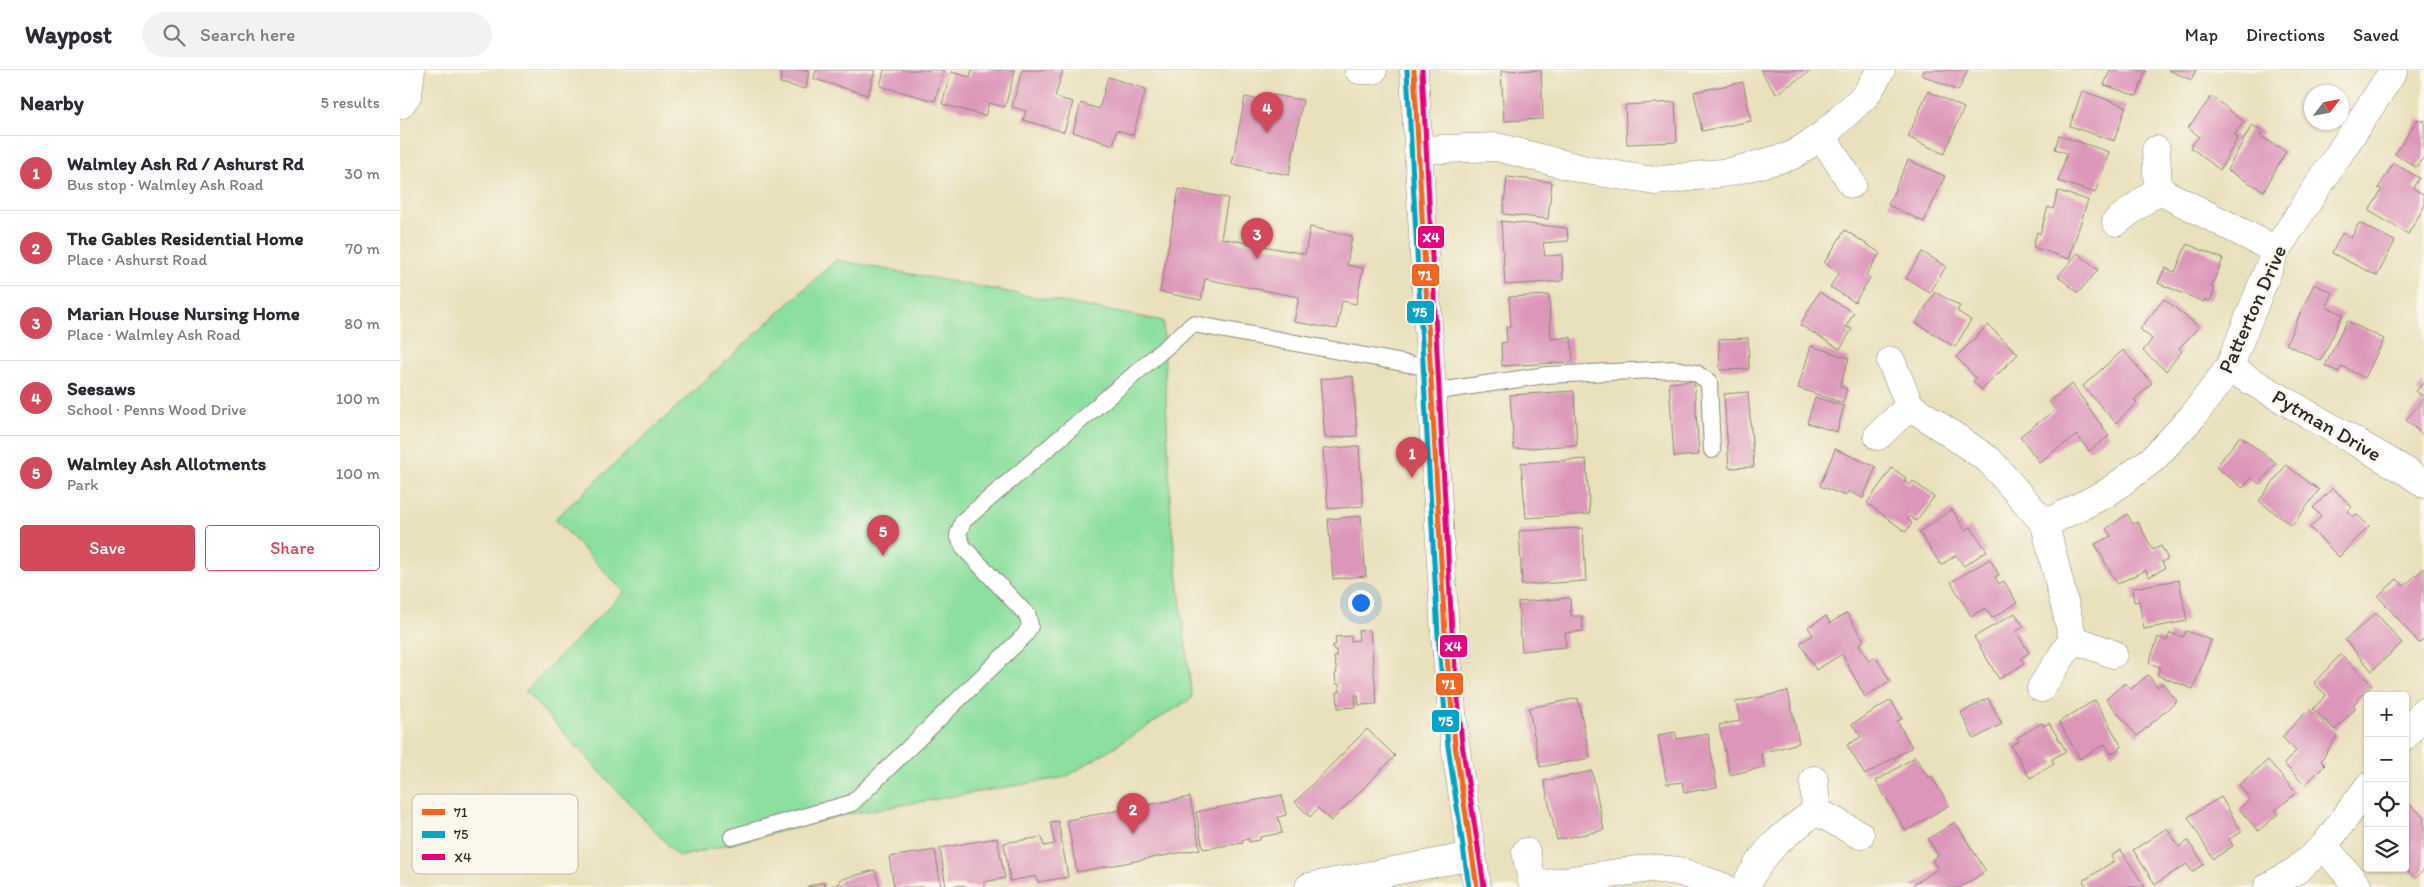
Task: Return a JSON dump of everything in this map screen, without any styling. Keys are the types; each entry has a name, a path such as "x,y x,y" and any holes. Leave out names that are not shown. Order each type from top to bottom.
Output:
{"street":[{"path":"400,105 408,94 411,70"},
{"path":"1358,70 1373,70"},
{"path":"1414,70 1446,643 1455,745 1477,887"},
{"path":"1418,150 1497,147 1586,170 1655,181 1730,172 1791,156 1822,136 1866,95 1881,70"},
{"name":"Patterton Drive","path":"2045,524 2107,492 2153,459 2193,416 2229,368 2276,250 2394,70"},
{"path":"1822,136 1852,184"},
{"path":"2156,150 2158,190"},
{"path":"2158,190 2276,250"},
{"path":"2116,222 2158,190"},
{"path":"1891,361 1910,406 1989,460 2045,524 2073,639 2041,688"},
{"name":"Pytman Drive","path":"2229,368 2410,473 2424,484"},
{"path":"1878,436 1910,406"},
{"path":"2073,639 2113,654"},
{"path":"2409,731 2424,711"},
{"path":"1814,780 1816,811"},
{"path":"2268,887 2297,870 2324,846 2364,792"},
{"path":"1816,811 1860,835"},
{"path":"1745,887 1758,862 1781,837 1816,811"},
{"path":"2324,846 2358,887"},
{"path":"1526,852 1533,886 1650,868 1678,871 1723,887"},
{"path":"1309,887 1472,856"}],"lane":[{"path":"732,837 852,803 1024,635 1030,626 1028,616 964,548 958,535 963,521 1193,324 1431,380 1676,369 1696,373 1709,382 1712,450"}],"green space":[{"path":"836,260 1163,321 1171,520 1192,698 1066,777 844,815 679,857 525,691 624,592 555,519"}],"building":[{"path":"782,70 809,70 806,89 780,83"},
{"path":"816,70 875,70 868,95 814,79"},
{"path":"884,70 944,70 935,101 880,86"},
{"path":"972,70 1015,70 1005,107 989,103 985,116 942,104 951,72 970,77"},
{"path":"1022,70 1063,70 1055,97 1073,102 1064,132 1023,120 1026,111 1012,107"},
{"path":"1541,70 1543,119 1504,121 1501,71"},
{"path":"1760,70 1812,70 1776,94"},
{"path":"1924,70 1968,70 1958,91 1922,75"},
{"path":"2110,70 2146,70 2137,96 2104,85"},
{"path":"2168,70 2196,70 2191,80"},
{"path":"1108,77 1146,89 1133,135 1117,130 1113,145 1073,132 1081,103 1099,109"},
{"path":"1743,82 1751,121 1702,131 1694,92"},
{"path":"1928,91 1964,108 1944,154 1908,137"},
{"path":"2082,91 2126,106 2114,141 2070,126"},
{"path":"1273,95 1303,100 1289,175 1232,164 1245,97 1272,102"},
{"path":"2212,96 2244,122 2234,135 2238,137 2220,170 2190,147 2199,136 2188,128"},
{"path":"1675,102 1677,142 1627,144 1625,105"},
{"path":"2418,119 2422,122 2424,119 2424,157 2416,167 2395,154"},
{"path":"2252,125 2263,131 2260,136 2286,151 2264,191 2227,170"},
{"path":"2059,135 2109,152 2095,193 2058,181 2067,153 2055,149"},
{"path":"1908,160 1945,176 1924,222 1888,205"},
{"path":"2394,163 2419,178 2413,188 2424,195 2424,207 2408,234 2369,211 2382,190 2378,188"},
{"path":"1507,177 1552,182 1548,219 1503,214"},
{"path":"1179,189 1228,198 1221,238 1305,254 1310,227 1352,236 1347,265 1363,268 1356,304 1342,301 1337,329 1294,322 1299,297 1205,279 1201,300 1160,292"},
{"path":"2058,191 2088,200 2069,259 2033,247 2037,232 2040,234 2048,207 2053,209"},
{"path":"1501,221 1567,228 1568,241 1543,243 1545,256 1562,255 1563,281 1505,285"},
{"path":"2359,223 2395,241 2377,276 2332,253 2342,233 2351,238"},
{"path":"1845,230 1880,253 1866,275 1870,278 1855,302 1830,287 1839,273 1824,263"},
{"path":"2187,244 2223,259 2211,287 2215,289 2210,301 2205,299 2204,302 2158,283 2165,268 2175,272"},
{"path":"1922,252 1946,266 1930,293 1906,278"},
{"path":"2078,253 2098,270 2078,293 2058,276"},
{"path":"2314,284 2333,293 2326,307 2343,314 2321,361 2286,344"},
{"path":"1819,292 1854,313 1846,326 1852,329 1840,349 1800,325"},
{"path":"1935,292 1960,306 1957,311 1971,320 1955,347 1916,323"},
{"path":"1549,295 1551,339 1571,337 1573,362 1502,366 1501,343 1507,342 1506,327 1511,327 1509,297"},
{"path":"2164,299 2199,327 2179,348 2182,351 2166,371 2143,351 2152,339 2140,329"},
{"path":"2347,321 2384,339 2365,378 2342,366 2339,372 2325,366"},
{"path":"1988,325 2018,354 1982,390 1973,381 1976,378 1956,357"},
{"path":"1748,338 1749,369 1720,370 1719,339"},
{"path":"1811,346 1849,358 1840,386 1847,389 1843,403 1798,388"},
{"path":"2123,350 2152,383 2134,400 2137,403 2116,423 2083,386"},
{"path":"1353,376 1357,436 1325,438 1320,379"},
{"path":"1694,381 1699,455 1674,457 1669,383"},
{"path":"2424,382 2424,397 2416,391"},
{"path":"2072,384 2109,436 2089,451 2077,435 2039,462 2020,436 2055,410 2049,401"},
{"path":"1574,391 1577,445 1514,449 1510,395"},
{"path":"1748,392 1754,467 1729,468 1724,394"},
{"path":"1815,397 1844,406 1837,432 1807,423"},
{"path":"2424,398 2424,436 2406,420"},
{"path":"2240,436 2276,463 2260,484 2251,478 2243,488 2216,467"},
{"path":"1359,446 1363,506 1328,509 1323,449"},
{"path":"1835,449 1876,467 1863,498 1848,491 1846,496 1820,486"},
{"path":"1586,459 1590,514 1526,518 1521,463"},
{"path":"2286,465 2319,490 2292,526 2259,501"},
{"path":"1892,468 1906,478 1904,481 1910,485 1913,481 1934,497 1916,521 1909,516 1907,519 1912,523 1906,532 1867,503"},
{"path":"2333,488 2352,507 2348,511 2353,517 2356,514 2369,526 2339,557 2310,528 2321,516 2313,508"},
{"path":"1952,509 1965,530 1971,527 1987,551 1964,566 1956,555 1941,565 1919,532"},
{"path":"2127,514 2133,524 2138,522 2153,550 2161,546 2168,559 2162,562 2165,568 2149,577 2146,570 2117,584 2095,544 2111,536 2106,529"},
{"path":"1361,516 1366,576 1333,579 1328,519"},
{"path":"1583,528 1586,581 1522,585 1519,531"},
{"path":"1990,559 1999,575 1995,577 1999,584 2004,581 2017,603 1992,618 1986,608 1971,616 1951,582"},
{"path":"2424,568 2424,639 2419,643 2378,596 2397,579 2404,586"},
{"path":"2179,580 2187,621 2144,629 2139,601 2134,602 2132,588"},
{"path":"1570,598 1571,616 1582,616 1583,631 1565,633 1566,647 1522,651 1518,602"},
{"path":"1847,613 1864,641 1859,644 1869,661 1876,657 1890,681 1865,697 1842,654 1816,670 1800,643 1813,635 1808,627 1826,616 1830,623"},
{"path":"2015,613 2024,627 2016,631 2029,653 2021,658 2024,664 1999,679 1974,637"},
{"path":"2376,613 2402,643 2372,671 2345,640"},
{"path":"1370,630 1377,704 1359,705 1358,695 1355,695 1356,707 1338,708 1337,692 1340,692 1339,684 1336,684 1335,674 1337,673 1334,657 1337,657 1336,650 1333,650 1333,645 1336,645 1335,637 1351,636 1351,641 1359,640 1358,631"},
{"path":"2186,631 2211,640 2193,689 2157,675 2160,667 2149,663 2158,637 2167,641 2170,633 2183,637"},
{"path":"2341,654 2372,685 2353,705 2356,708 2335,730 2313,709 2326,695 2314,683"},
{"path":"2148,675 2158,687 2162,683 2177,701 2137,736 2106,699 2125,683 2131,689"},
{"path":"1788,691 1799,743 1761,753 1764,767 1730,775 1719,725 1740,721 1736,702"},
{"path":"1578,698 1590,758 1540,767 1529,708"},
{"path":"1988,698 2002,724 1974,739 1961,713"},
{"path":"1891,700 1902,719 1897,721 1912,747 1865,775 1847,745 1861,737 1852,724"},
{"path":"2095,700 2122,747 2111,754 2105,744 2080,759 2059,722"},
{"path":"2309,709 2337,736 2321,761 2325,765 2305,785 2284,764 2296,751 2282,737"},
{"path":"2042,723 2044,726 2049,723 2066,751 2052,759 2054,764 2030,778 2011,745 2019,741 2017,738"},
{"path":"1367,729 1395,756 1331,821 1318,808 1310,817 1295,802"},
{"path":"1675,732 1677,739 1708,734 1717,787 1684,793 1682,782 1667,784 1658,735"},
{"path":"1915,757 1928,778 1931,776 1949,805 1906,831 1876,781"},
{"path":"2268,760 2296,793 2275,811 2278,814 2258,831 2239,809 2250,799 2239,785"},
{"path":"1592,771 1604,830 1557,840 1544,781"},
{"path":"1282,795 1286,815 1278,817 1282,833 1260,837 1260,840 1249,842 1249,839 1242,840 1243,843 1203,849 1196,812"},
{"path":"1190,797 1200,849 1077,872 1067,820"},
{"path":"2221,797 2242,832 2229,839 2233,846 2213,859 2188,817"},
{"path":"2410,804 2424,817 2424,869 2416,878 2409,872"},
{"path":"1058,821 1068,877 1038,882 1036,876 1010,881 1004,843 1042,837 1044,846 1055,844 1050,822"},
{"path":"1955,822 1986,871 1961,887 1909,887 1938,869 1932,860 1938,856 1928,839"},
{"path":"2167,828 2179,847 2188,841 2204,864 2192,872 2187,864 2155,884 2133,850"},
{"path":"997,838 1005,878 984,882 985,887 964,887 964,885 946,887 940,848"},
{"path":"935,850 941,887 894,887 889,857"},
{"path":"2121,850 2145,887 2087,887 2083,881 2114,861 2111,856"},
{"path":"875,870 880,887 829,887 840,883 839,880"},
{"path":"824,882 825,887 808,887 808,886"}],"transit line":[{"name":"75","path":"1407,70 1438,635 1448,746 1469,887"},
{"name":"71","path":"1414,70 1445,634 1455,745 1477,887"},
{"name":"X4","path":"1422,70 1452,633 1462,744 1484,886"}],"place":[{"name":"Seesaws","path":"1267,133"},
{"name":"Marian House Nursing Home","path":"1257,259"},
{"name":"Walmley Ash Rd / Ashurst Rd","path":"1412,478"},
{"name":"Walmley Ash Allotments","path":"883,556"},
{"name":"The Gables Residential Home","path":"1133,834"}]}
